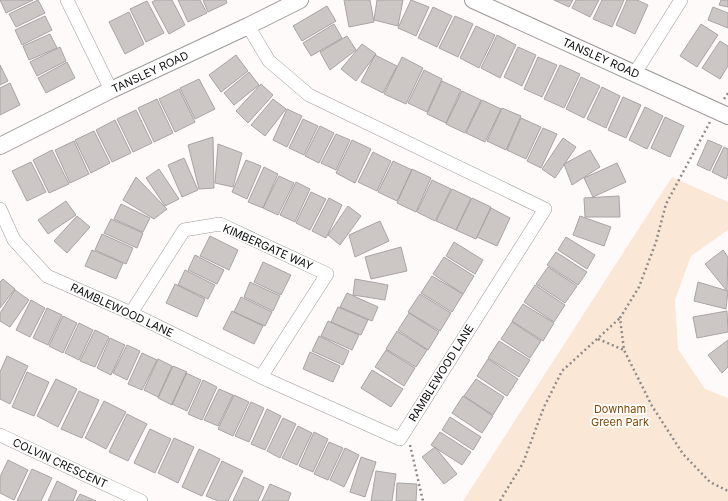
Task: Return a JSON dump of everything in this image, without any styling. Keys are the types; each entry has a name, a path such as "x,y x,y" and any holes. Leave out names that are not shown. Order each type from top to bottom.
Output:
{"street":[{"path":"67,0 111,90"},
{"name":"TANSLEY ROAD","path":"0,146 111,90 300,0"},
{"name":"TANSLEY ROAD","path":"473,0 722,114"},
{"path":"635,73 681,0"},
{"name":"RAMBLEWOOD LANE","path":"0,209 14,240 47,276 131,313 261,377 400,439 545,209 309,96 269,61 248,26"},
{"name":"KIMBERGATE WAY","path":"131,313 184,230 220,224 327,274 261,377"},
{"name":"COLVIN CRESCENT","path":"0,435 134,500"}],"path":[{"path":"500,501 523,463 544,407 562,371 620,318 640,287 656,242 666,204 722,114"},
{"path":"620,318 624,350 652,406 683,454 710,482 728,492"},
{"path":"598,339 624,350"},
{"path":"408,441 412,448 423,501"}],"green space":[{"name":"Downham Green Park","path":"672,177 728,202 728,230 691,256 675,300 678,349 705,389 728,398 728,501 463,501"}],"building":[{"path":"0,0 33,0 6,13"},
{"path":"38,0 45,13 16,27 9,14"},
{"path":"156,0 172,0 185,25 169,34 152,2"},
{"path":"178,0 200,0 207,13 188,22"},
{"path":"203,0 226,0 227,3 208,12"},
{"path":"344,0 370,0 374,22 349,27"},
{"path":"377,0 403,0 398,26 374,20"},
{"path":"411,0 429,7 416,36 398,28"},
{"path":"554,0 573,0 569,7"},
{"path":"576,0 599,0 590,17 572,8"},
{"path":"602,0 624,0 612,27 593,19"},
{"path":"627,0 637,0 648,5 635,34 616,25"},
{"path":"721,0 728,0 728,7 719,5"},
{"path":"147,1 164,33 146,42 130,9"},
{"path":"327,6 336,21 302,41 293,26"},
{"path":"433,7 452,16 437,47 418,38"},
{"path":"713,7 728,13 728,28 708,20"},
{"path":"129,12 144,44 125,54 109,22"},
{"path":"45,16 52,30 22,45 15,30"},
{"path":"455,16 473,24 458,57 439,48"},
{"path":"334,24 342,38 311,56 303,43"},
{"path":"701,24 718,35 697,67 680,56"},
{"path":"476,26 495,35 479,68 460,58"},
{"path":"50,34 57,48 29,60 23,46"},
{"path":"497,35 516,45 500,78 481,68"},
{"path":"347,36 356,50 330,70 320,52"},
{"path":"720,41 728,46 728,66 720,79 702,68"},
{"path":"362,44 376,54 356,81 341,69"},
{"path":"60,47 66,61 37,76 30,62"},
{"path":"518,47 536,55 522,86 504,77"},
{"path":"236,55 248,71 221,92 209,75"},
{"path":"375,55 397,66 383,93 361,82"},
{"path":"402,57 423,68 406,104 384,94"},
{"path":"538,57 557,65 542,97 524,89"},
{"path":"67,62 75,78 46,93 38,78"},
{"path":"0,65 8,81 0,85"},
{"path":"560,65 580,74 564,108 544,99"},
{"path":"424,70 442,79 427,112 408,103"},
{"path":"249,72 259,85 234,105 224,93"},
{"path":"581,77 600,86 584,118 566,109"},
{"path":"199,79 215,109 195,119 180,88"},
{"path":"442,81 461,90 446,123 427,114"},
{"path":"10,83 20,105 0,115 0,88"},
{"path":"261,84 273,95 248,123 236,111"},
{"path":"602,87 620,96 606,128 587,119"},
{"path":"179,89 195,122 175,132 159,99"},
{"path":"462,91 481,100 465,133 446,124"},
{"path":"623,97 641,105 626,138 608,130"},
{"path":"157,99 173,133 154,142 138,108"},
{"path":"273,99 286,109 265,136 251,125"},
{"path":"482,100 501,109 485,142 466,133"},
{"path":"645,107 663,116 647,149 629,140"},
{"path":"502,108 521,116 506,150 487,141"},
{"path":"287,109 302,116 287,147 273,140"},
{"path":"136,110 152,143 133,152 117,119"},
{"path":"665,117 684,126 670,157 651,148"},
{"path":"521,118 541,127 526,159 507,150"},
{"path":"303,119 318,126 304,155 289,148"},
{"path":"115,120 131,153 112,162 96,130"},
{"path":"320,126 334,133 319,163 305,156"},
{"path":"543,128 557,134 541,168 527,161"},
{"path":"94,131 110,163 91,173 75,140"},
{"path":"336,134 350,140 336,170 321,163"},
{"path":"213,137 214,188 199,189 188,145"},
{"path":"563,138 576,147 555,178 542,169"},
{"path":"352,140 371,149 355,183 336,173"},
{"path":"708,140 722,146 710,171 697,165"},
{"path":"74,141 89,174 70,183 55,150"},
{"path":"218,144 242,153 233,187 215,183"},
{"path":"724,147 728,149 728,174 726,179 712,172"},
{"path":"52,150 69,184 49,193 33,160"},
{"path":"590,150 600,167 572,185 564,164"},
{"path":"373,152 391,161 377,191 358,182"},
{"path":"184,158 198,190 182,197 168,165"},
{"path":"246,160 261,166 247,199 232,192"},
{"path":"393,161 412,170 397,201 378,192"},
{"path":"31,162 46,192 27,201 12,171"},
{"path":"617,163 626,182 593,197 584,178"},
{"path":"264,167 278,174 263,208 248,202"},
{"path":"159,169 179,199 165,206 146,178"},
{"path":"412,169 431,178 416,212 397,203"},
{"path":"279,176 294,183 278,215 263,208"},
{"path":"136,177 167,209 154,219 123,200"},
{"path":"432,180 451,189 435,221 417,212"},
{"path":"296,182 310,189 295,222 280,215"},
{"path":"452,189 471,198 456,230 436,221"},
{"path":"311,192 326,199 310,230 296,223"},
{"path":"619,196 620,217 585,217 584,198"},
{"path":"329,198 342,205 326,238 312,231"},
{"path":"472,198 491,207 476,239 456,230"},
{"path":"66,201 76,215 48,234 38,220"},
{"path":"121,204 150,218 143,232 114,219"},
{"path":"348,206 361,216 340,245 328,235"},
{"path":"491,208 510,218 497,246 477,237"},
{"path":"77,216 90,227 67,253 54,241"},
{"path":"580,216 611,227 604,246 573,235"},
{"path":"111,219 143,233 137,248 104,233"},
{"path":"380,221 389,241 355,257 349,235"},
{"path":"102,234 133,248 126,264 95,250"},
{"path":"210,236 238,250 229,270 200,256"},
{"path":"566,237 595,255 587,269 558,250"},
{"path":"454,242 483,260 475,274 446,256"},
{"path":"401,247 407,271 371,279 365,257"},
{"path":"92,250 123,263 116,279 85,266"},
{"path":"723,250 728,257 727,291 705,264"},
{"path":"556,252 587,272 578,285 547,265"},
{"path":"195,255 224,270 217,284 188,270"},
{"path":"444,257 474,276 463,294 433,274"},
{"path":"263,262 291,275 281,295 254,282"},
{"path":"548,267 577,286 565,303 536,284"},
{"path":"185,270 215,285 208,299 178,285"},
{"path":"432,276 463,294 452,312 421,293"},
{"path":"3,279 15,289 0,308 0,282"},
{"path":"355,279 388,285 385,300 353,295"},
{"path":"250,282 280,296 273,311 244,297"},
{"path":"698,282 728,291 726,309 694,301"},
{"path":"175,284 205,299 197,317 166,303"},
{"path":"535,285 565,305 554,322 524,302"},
{"path":"15,290 29,300 10,327 0,321 0,313"},
{"path":"347,293 378,307 372,321 340,307"},
{"path":"420,294 451,313 440,331 408,312"},
{"path":"241,297 272,312 265,326 234,312"},
{"path":"31,300 45,308 30,337 16,330"},
{"path":"523,304 554,323 543,341 512,321"},
{"path":"338,307 368,320 361,335 331,322"},
{"path":"47,308 62,315 48,345 33,338"},
{"path":"232,311 263,326 254,344 223,329"},
{"path":"727,311 728,332 697,338 693,317"},
{"path":"409,313 439,332 428,350 398,330"},
{"path":"63,316 77,323 63,353 49,346"},
{"path":"328,321 359,335 352,350 321,336"},
{"path":"512,322 541,341 530,358 501,339"},
{"path":"79,323 93,330 79,360 65,353"},
{"path":"95,330 109,337 95,367 80,361"},
{"path":"397,331 427,350 416,367 386,349"},
{"path":"319,336 349,351 343,365 312,351"},
{"path":"110,338 125,345 111,375 97,368"},
{"path":"728,340 728,367 722,373 708,355"},
{"path":"499,341 530,360 519,377 488,358"},
{"path":"127,345 140,351 127,380 113,373"},
{"path":"386,350 415,368 404,386 375,367"},
{"path":"310,352 340,366 333,382 303,369"},
{"path":"142,353 157,360 142,390 128,384"},
{"path":"7,356 28,366 10,404 0,399 0,372"},
{"path":"158,359 172,366 158,397 144,390"},
{"path":"488,359 518,379 507,396 477,376"},
{"path":"173,366 187,372 172,405 158,398"},
{"path":"372,370 403,389 391,407 361,388"},
{"path":"27,372 49,382 34,416 12,407"},
{"path":"186,373 201,380 187,411 172,404"},
{"path":"56,379 77,389 58,427 37,416"},
{"path":"476,379 504,397 493,415 464,396"},
{"path":"203,380 217,387 202,420 188,414"},
{"path":"219,389 233,395 218,426 204,420"},
{"path":"79,391 99,400 82,438 61,429"},
{"path":"234,395 249,402 233,436 218,429"},
{"path":"463,396 493,416 482,433 452,413"},
{"path":"104,401 126,412 106,449 85,438"},
{"path":"251,402 264,408 249,442 235,436"},
{"path":"267,409 281,416 265,450 251,444"},
{"path":"127,414 147,424 128,461 109,452"},
{"path":"450,417 481,437 473,450 442,430"},
{"path":"283,418 296,424 280,458 267,451"},
{"path":"298,426 312,433 297,465 282,458"},
{"path":"150,429 171,439 155,473 134,463"},
{"path":"314,432 328,439 313,472 299,466"},
{"path":"440,432 471,452 462,465 431,445"},
{"path":"174,438 194,447 178,483 158,473"},
{"path":"329,442 343,448 328,480 314,474"},
{"path":"435,447 457,474 444,484 422,457"},
{"path":"345,448 359,455 344,487 330,480"},
{"path":"199,449 220,459 202,496 182,487"},
{"path":"361,457 376,462 365,497 350,492"},
{"path":"8,460 28,470 14,500 0,493 0,477"},
{"path":"222,461 243,471 228,501 218,501 206,496"},
{"path":"32,469 52,478 41,501 17,501"},
{"path":"376,471 396,474 392,501 371,501"},
{"path":"244,477 264,487 258,501 233,501"},
{"path":"57,481 77,491 73,501 48,501"},
{"path":"397,483 417,484 416,501 396,501"},
{"path":"270,484 291,493 288,501 262,501"},
{"path":"80,494 96,501 76,501"}]}
